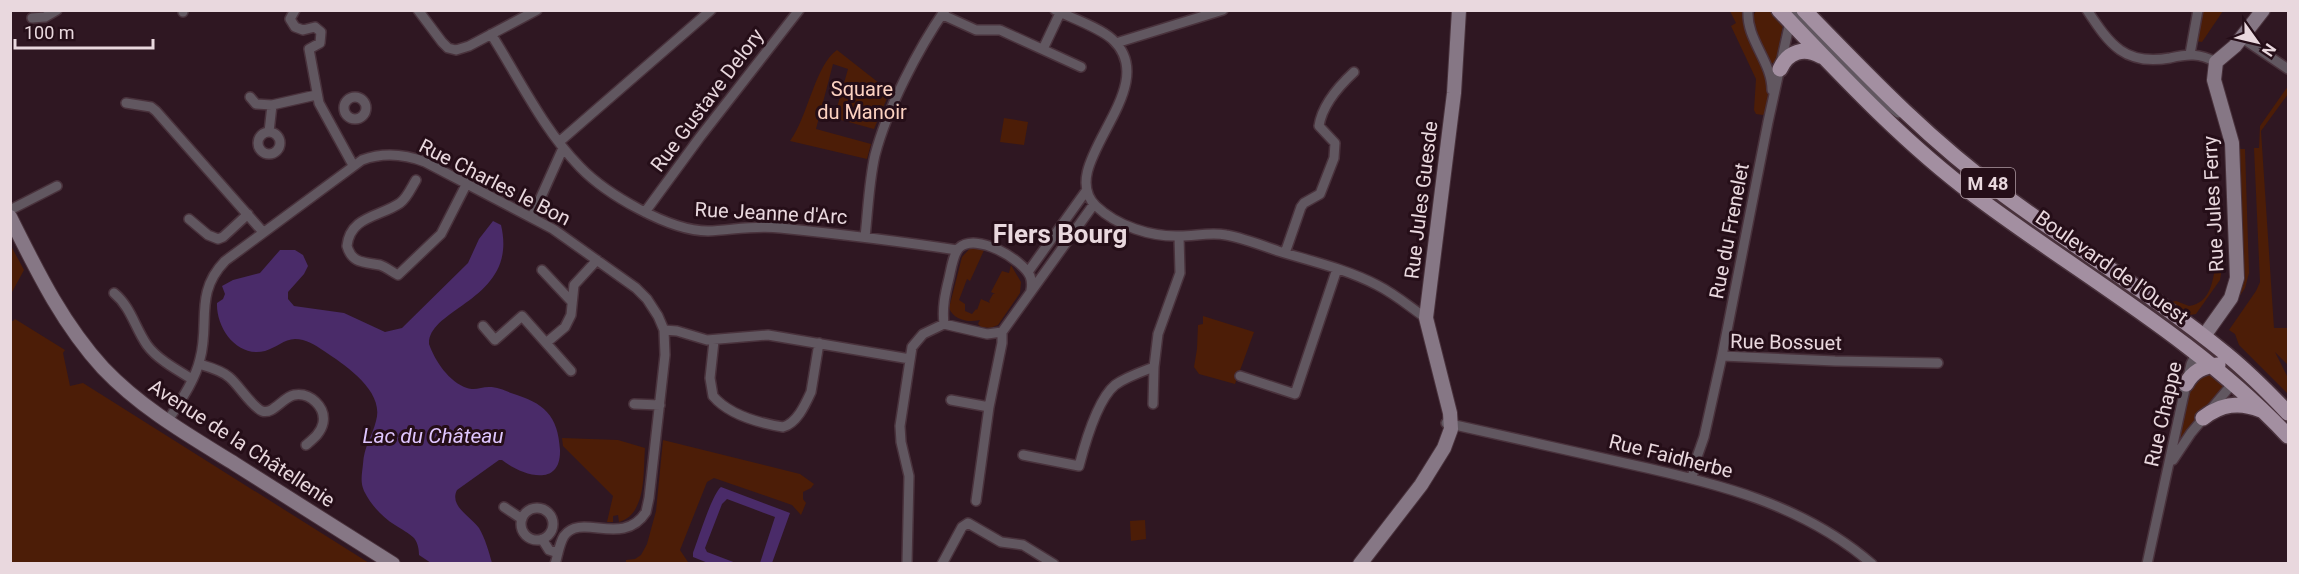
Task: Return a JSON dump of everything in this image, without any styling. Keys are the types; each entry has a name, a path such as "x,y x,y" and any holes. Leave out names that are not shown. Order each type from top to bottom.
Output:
{"main road":[{"name":"Boulevard de l'Ouest","path":"1792,13 1825,58 1924,155 2037,240 2200,344 2211,365 2237,375 2263,411 2289,436"},
{"name":"Boulevard de l'Ouest","path":"1792,13 1934,140 2289,413"},
{"path":"1780,69 1788,57 1799,51 1811,51 1825,58"},
{"path":"2186,384 2195,372 2211,365"},
{"path":"2237,375 2289,424"},
{"path":"2203,418 2219,407 2234,404 2250,406 2263,411"}],"street":[{"path":"32,18 45,17 57,10"},
{"path":"295,10 290,17 290,22 298,29 317,28 322,36 318,45 309,48"},
{"path":"418,10 442,42 452,49 465,48 491,34 518,15 537,10"},
{"path":"532,217 561,145 711,10"},
{"name":"Rue Gustave Delory","path":"645,212 799,10"},
{"name":"Rue Jules Guesde","path":"1360,564 1429,474 1447,440 1448,423 1444,391 1426,318 1454,93 1460,10"},
{"path":"2087,10 2111,45 2127,55 2152,60 2190,54 2216,62 2229,53 2263,10"},
{"path":"2190,54 2198,10"},
{"path":"1116,43 1216,11"},
{"path":"1031,290 1032,280 1028,272 1086,191 1087,175 1092,160 1127,82 1126,63 1116,43 1107,35 1058,12 1043,49"},
{"path":"865,237 874,161 882,132 925,42 944,13 976,30 1000,30 1080,67"},
{"name":"Rue du Frenelet","path":"1748,13 1749,32 1770,75 1770,112"},
{"name":"Rue du Frenelet","path":"1722,356 1792,13"},
{"path":"306,28 316,95 353,165"},
{"name":"Rue Jeanne d'Arc","path":"491,34 561,145 598,184 621,200 645,212 686,227 706,231 766,227 865,237 957,250 972,243 987,244 1028,272"},
{"path":"2242,38 2289,69"},
{"name":"Rue Jules Ferry","path":"2200,344 2231,298 2237,278 2232,143 2214,80 2216,62"},
{"path":"1285,253 1301,207 1320,194 1334,158 1335,143 1319,126 1322,116 1340,86 1354,72"},
{"path":"250,96 256,104 272,105 316,95"},
{"path":"126,103 156,111 263,232"},
{"path":"269,132 272,105"},
{"path":"329,121 345,113"},
{"name":"Rue Charles le Bon","path":"167,422 199,364 205,300 212,279 225,261 353,165 376,156 404,156 425,162 553,228 646,299 658,316 664,330 665,355 660,405 649,498 643,516 635,524 625,529 574,529 565,534 555,564"},
{"path":"416,180 400,203 364,219 353,229 347,246 354,258 362,263 385,267 398,275 441,234 467,183"},
{"path":"10,210 57,186"},
{"path":"1086,191 1094,204 1110,217 1127,226 1157,234 1179,236 1227,235 1337,269 1376,284 1426,318"},
{"path":"976,501 1002,332 1094,204"},
{"path":"189,219 208,235 218,239 248,214"},
{"name":"Avenue de la Châtellenie","path":"10,217 52,298 77,336 119,384 167,422 393,564"},
{"path":"1153,404 1154,367 1159,328 1180,273 1179,236"},
{"path":"944,324 944,299 957,250"},
{"path":"546,343 565,327 571,315 574,285 597,260"},
{"path":"1240,376 1295,394 1337,269"},
{"path":"542,270 572,302"},
{"path":"114,293 126,304 151,350 192,379"},
{"path":"483,326 495,340 522,316 571,371"},
{"path":"907,564 909,476 900,434 912,347 918,338 930,329 944,324 987,334 1002,332"},
{"path":"664,330 714,341 736,336 763,334 910,358"},
{"path":"714,341 710,378 713,396 722,404 748,418 783,427 794,421 808,399 819,343"},
{"name":"Rue Chappe","path":"2147,564 2186,384 2200,344"},
{"name":"Rue Bossuet","path":"1692,478 1704,437 1722,356 1938,363"},
{"path":"199,364 226,374 256,407 263,411 269,411 293,395 303,395 312,399 321,409 323,422 318,434 306,445"},
{"path":"1023,455 1079,466 1085,444 1108,393 1121,382 1154,367"},
{"name":"Rue Chappe","path":"2166,482 2177,452 2237,375"},
{"path":"951,400 989,407"},
{"path":"634,404 660,405"},
{"name":"Rue Jules Guesde","path":"1351,564 1426,466 1448,423"},
{"name":"Rue Faidherbe","path":"1448,423 1692,478 1752,495 1785,509 1842,541 1872,564"},
{"path":"504,507 522,519 524,534 532,539 542,539 552,529 550,515 542,509 532,509 522,519"},
{"path":"942,564 962,527 968,523 1001,542 1023,545 1054,564"},
{"path":"542,539 549,550 558,553"}],"green space":[{"path":"1769,10 1783,25 1774,63 1768,63 1755,37 1752,24 1756,11"},
{"path":"1730,11 1743,11 1745,29 1766,75 1769,86 1766,112 1763,115 1756,114 1754,110 1756,79 1731,26 1736,23"},
{"path":"2200,11 2223,11 2202,42 2195,41"},
{"name":"Square du Manoir","path":"837,50 879,83 888,96 874,129 834,118 848,69 833,64 816,129 871,144 867,159 790,141 802,119 823,67"},
{"path":"2288,86 2288,94 2261,131 2274,328 2288,328 2288,365 2275,352 2288,378 2288,394 2239,345 2235,334 2229,330 2260,282 2254,148 2259,148 2260,126"},
{"path":"1004,118 1028,122 1024,145 1000,142"},
{"path":"2237,149 2245,149 2249,273 2245,288 2223,321 2221,320 2239,294 2241,287"},
{"path":"10,244 24,270 11,294 10,294"},
{"path":"973,245 985,248 970,281 967,279 959,300 965,304 965,311 972,314 977,310 981,299 990,303 989,301 995,294 991,292 1002,271 1009,273 1011,265 1021,282 1020,293 998,325 990,328 981,327 978,324 980,320 966,321 958,318 949,308 962,257"},
{"path":"2223,261 2220,280 2196,314 2190,315 2171,302 2176,301 2189,306 2202,300 2210,290 2216,262"},
{"path":"1203,316 1254,332 1235,384 1199,374 1194,367 1198,325 1203,324"},
{"path":"15,319 65,350 63,353 70,386 83,383 369,563 11,563 10,320"},
{"path":"2207,372 2226,386 2175,446 2189,386"},
{"path":"562,438 618,440 645,448 642,491 635,510 628,518 619,522 618,515 613,516 613,522 607,522 613,496 563,446"},
{"path":"663,440 800,474 814,484 803,492 803,499 806,503 801,515 792,505 714,478 707,482 680,550 688,562 693,563 626,563 626,560 635,559 641,555 647,544 656,511"},
{"path":"1145,520 1146,539 1131,541 1130,521"}],"water":[{"name":"Lac du Château","path":"493,221 501,225 503,250 497,270 486,286 442,320 433,331 429,344 444,370 460,385 473,389 489,387 500,389 532,401 547,412 559,438 559,462 554,470 538,475 529,474 499,460 457,490 455,496 458,506 479,528 492,563 431,563 419,555 414,538 377,510 364,491 362,478 364,458 376,421 377,410 375,399 369,389 352,371 307,341 291,339 269,350 255,352 237,345 224,331 217,303 223,299 225,294 222,286 233,280 260,273 280,250 295,250 303,255 308,266 288,292 288,299 294,306 344,313 385,332 402,328 468,263 479,239"},
{"path":"721,487 790,513 772,563 760,563 775,517 727,499 722,504 705,548 707,552 736,563 708,563 693,557 710,508"}],"district":[{"name":"Flers Bourg","path":"1060,234"}]}
